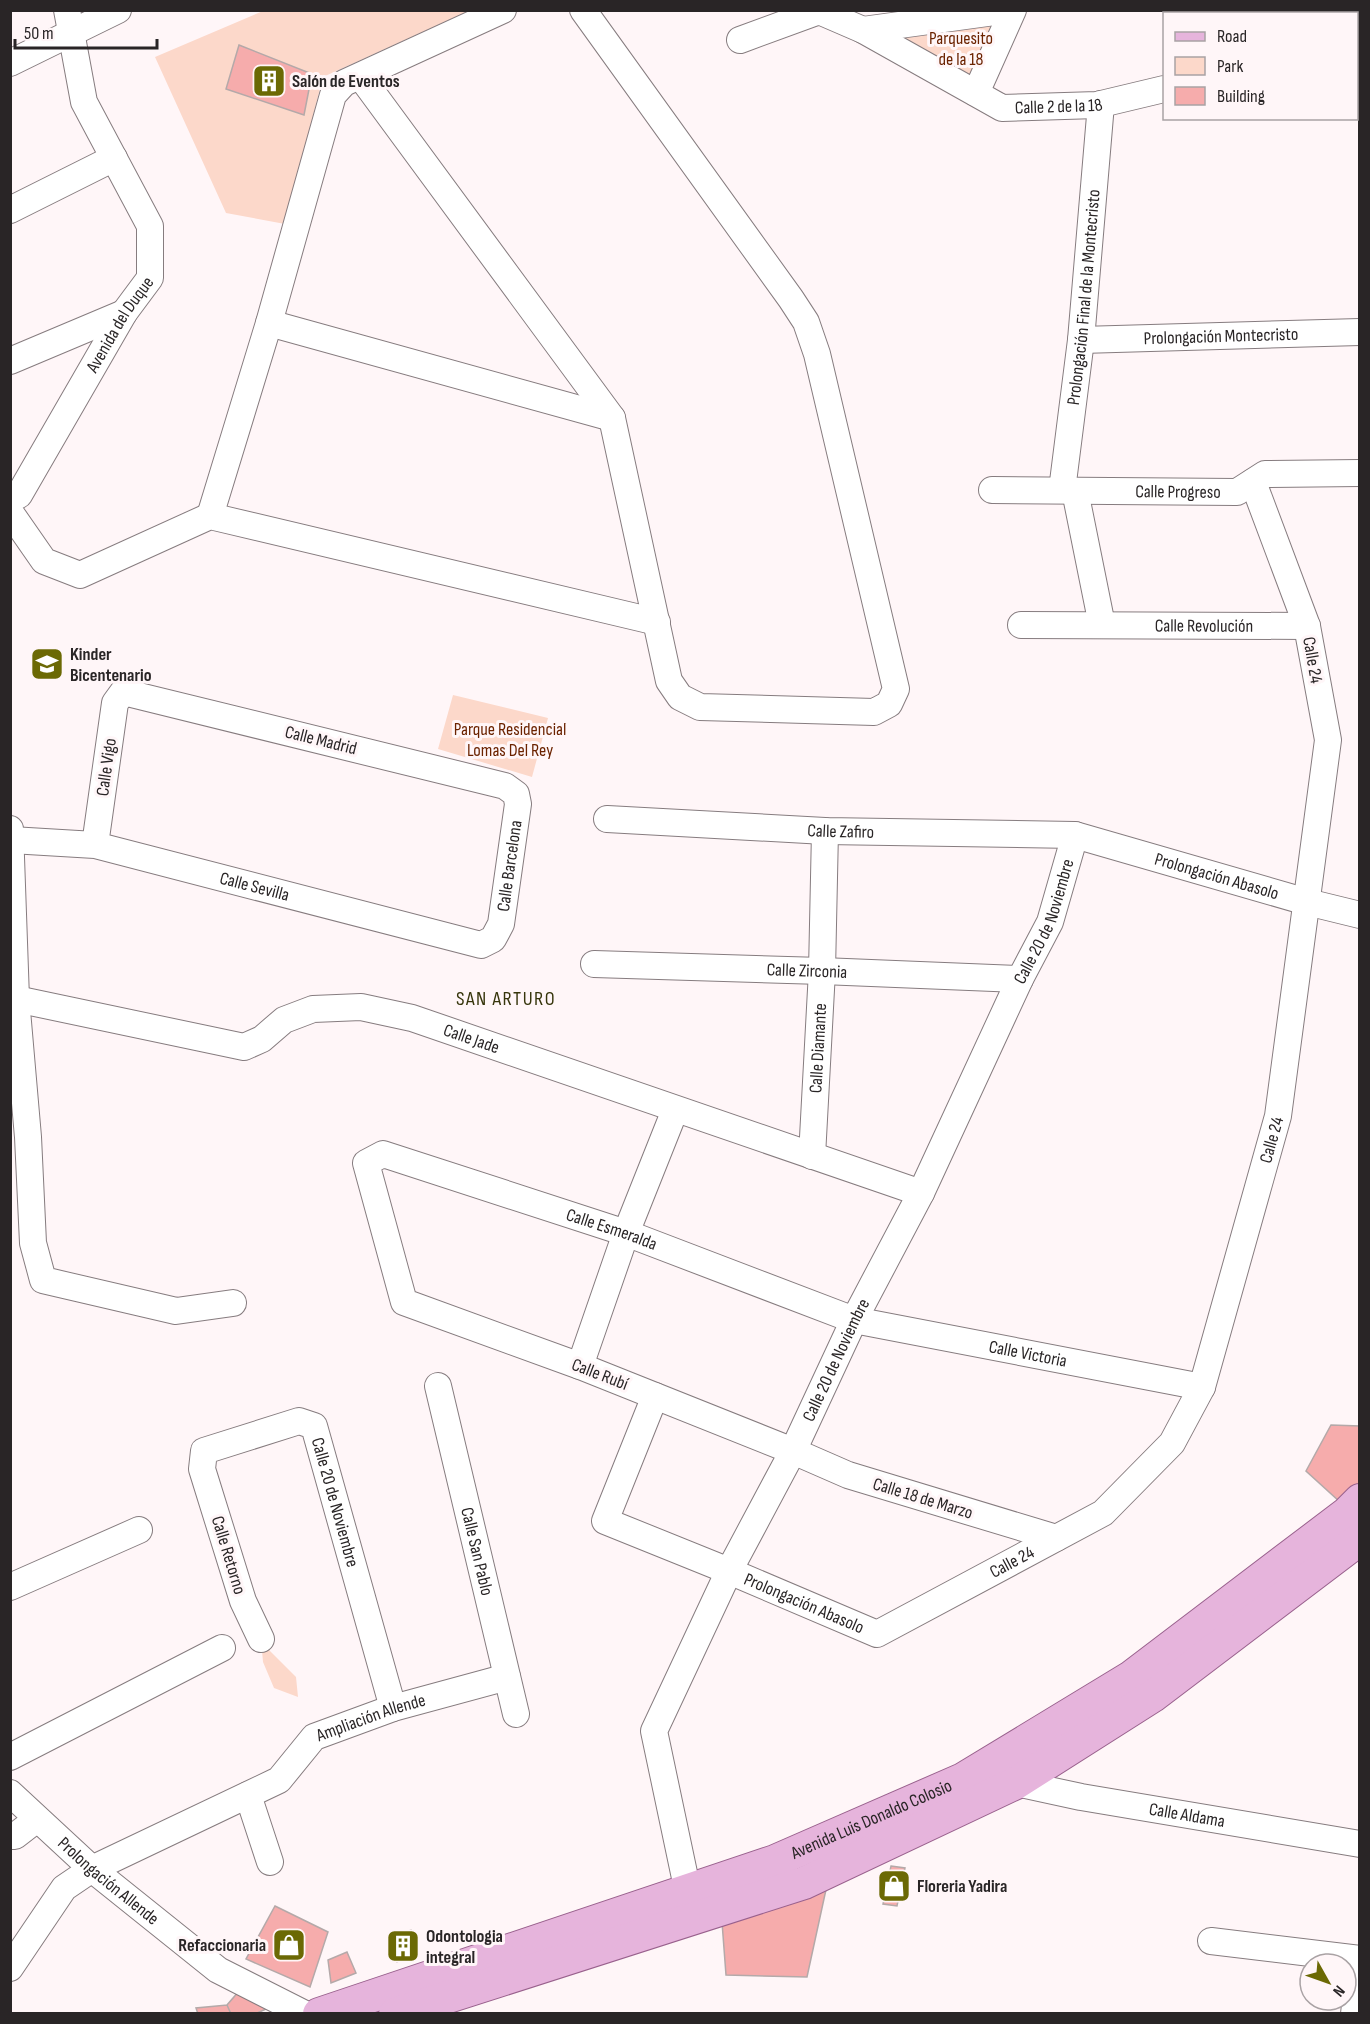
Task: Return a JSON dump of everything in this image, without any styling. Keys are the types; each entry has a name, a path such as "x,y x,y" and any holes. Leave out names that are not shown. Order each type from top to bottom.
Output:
{"main road":[{"name":"Avenida Luis Donaldo Colosio","path":"319,2013 688,1892 775,1861 963,1779 1131,1677 1347,1513 1359,1500"},
{"name":"Avenida Luis Donaldo Colosio","path":"395,2013 804,1883 1016,1784 1153,1696 1359,1539"}],"street":[{"path":"10,63 69,23 118,10"},
{"path":"210,516 269,323 333,95 344,83 503,10"},
{"path":"360,77 612,418 669,681 680,697 700,706 874,712 889,704 896,689 817,354 806,322 792,299 583,10"},
{"path":"863,30 1011,10"},
{"path":"976,93 1011,10"},
{"name":"Calle 2 de la 18","path":"740,40 819,11 863,30 1002,108 1101,104 1163,89"},
{"name":"Avenida del Duque","path":"13,502 124,313 150,278 150,226 84,102 69,23"},
{"name":"Prolongación Final de la Montecristo","path":"1101,104 1069,491 1102,625"},
{"path":"10,210 114,158"},
{"path":"10,361 124,313"},
{"path":"269,323 612,418"},
{"name":"Prolongación Montecristo","path":"1081,340 1359,332"},
{"name":"Calle Progreso","path":"992,490 1237,492 1265,474 1359,473"},
{"name":"Calle 24","path":"877,1634 1103,1513 1172,1443 1202,1387 1278,1116 1328,740 1307,626 1252,482"},
{"path":"13,502 44,561 80,575 210,516 657,622"},
{"name":"Calle Revolución","path":"1021,625 1307,626"},
{"name":"Calle Madrid","path":"123,692 505,786 516,794"},
{"name":"Calle Vigo","path":"95,845 115,703 123,692"},
{"name":"Calle Barcelona","path":"493,939 501,924 518,804 516,794"},
{"name":"Calle Zafiro","path":"607,819 825,831 1075,835"},
{"name":"Calle Diamante","path":"812,1156 822,971 825,831"},
{"path":"11,835 16,999 28,1137 33,1243 43,1280 176,1311 233,1303"},
{"name":"Calle Sevilla","path":"11,835 95,845 481,945 493,939"},
{"name":"Prolongación Abasolo","path":"1075,835 1359,915"},
{"name":"Calle 20 de Noviembre","path":"688,1892 654,1731 729,1570 794,1450 855,1320 921,1193 1020,980 1050,922 1075,835"},
{"name":"Calle Zirconia","path":"594,964 1020,980"},
{"name":"Calle Jade","path":"16,999 244,1047 262,1039 285,1020 313,1009 361,1007 412,1018 921,1193"},
{"path":"580,1366 626,1233 675,1110"},
{"name":"Calle Esmeralda","path":"404,1302 366,1162 383,1154 626,1233 855,1320"},
{"name":"Calle Rubí","path":"404,1302 580,1366 794,1450"},
{"name":"Calle Victoria","path":"855,1320 1202,1387"},
{"name":"Calle San Pablo","path":"438,1386 516,1714"},
{"name":"Prolongación Abasolo","path":"655,1396 605,1521 729,1570 877,1634"},
{"name":"Calle 20 de Noviembre","path":"202,1469 204,1451 299,1421 314,1426 393,1708"},
{"name":"Calle 18 de Marzo","path":"794,1450 848,1475 1056,1538"},
{"name":"Calle Retorno","path":"202,1469 243,1601 261,1639"},
{"path":"10,1587 139,1530"},
{"path":"10,1757 222,1648"},
{"name":"Ampliación Allende","path":"12,1963 64,1888 92,1869 279,1780 314,1737 393,1708 507,1677"},
{"name":"Calle Aldama","path":"1016,1784 1359,1844"},
{"name":"Prolongación Allende","path":"10,1793 92,1869 218,1970 305,2013"},
{"path":"248,1795 270,1862"},
{"path":"10,1836 15,1836 37,1818"},
{"path":"1211,1941 1359,1959 1354,2013"}],"green space":[{"path":"263,11 469,11 323,77 285,224 226,213 155,57"},
{"name":"Parquesito de la 18","path":"998,23 970,77 893,35"},
{"name":"Parque Residencial Lomas Del Rey","path":"453,695 548,718 532,777 438,749"},
{"path":"261,1639 264,1645 296,1677 298,1697 274,1688 263,1662"}],"building":[{"name":"Salón de Eventos","path":"239,45 312,74 304,115 226,89"},
{"path":"1331,1425 1360,1426 1360,1483 1340,1502 1306,1471"},
{"name":"Floreria Yadira","path":"891,1866 905,1868 897,1906 883,1904"},
{"path":"827,1885 807,1977 726,1975 722,1922"},
{"name":"Refaccionaria","path":"275,1906 328,1932 310,1987 246,1959"},
{"name":"Odontologia integral","path":"411,1930 413,1954 397,1962 391,1938"},
{"path":"347,1952 356,1973 331,1983 328,1960"},
{"path":"240,1990 275,2005 255,2014 231,2014 227,2005"},
{"path":"227,2005 231,2014 198,2014 196,2008"}],"place":[{"name":"Salón de Eventos","path":"269,81"},
{"name":"Kinder Bicentenario","path":"47,664"},
{"name":"Floreria Yadira","path":"894,1886"},
{"name":"Refaccionaria","path":"289,1945"},
{"name":"Odontologia integral","path":"403,1946"}],"district":[{"name":"SAN ARTURO","path":"506,998"}]}
